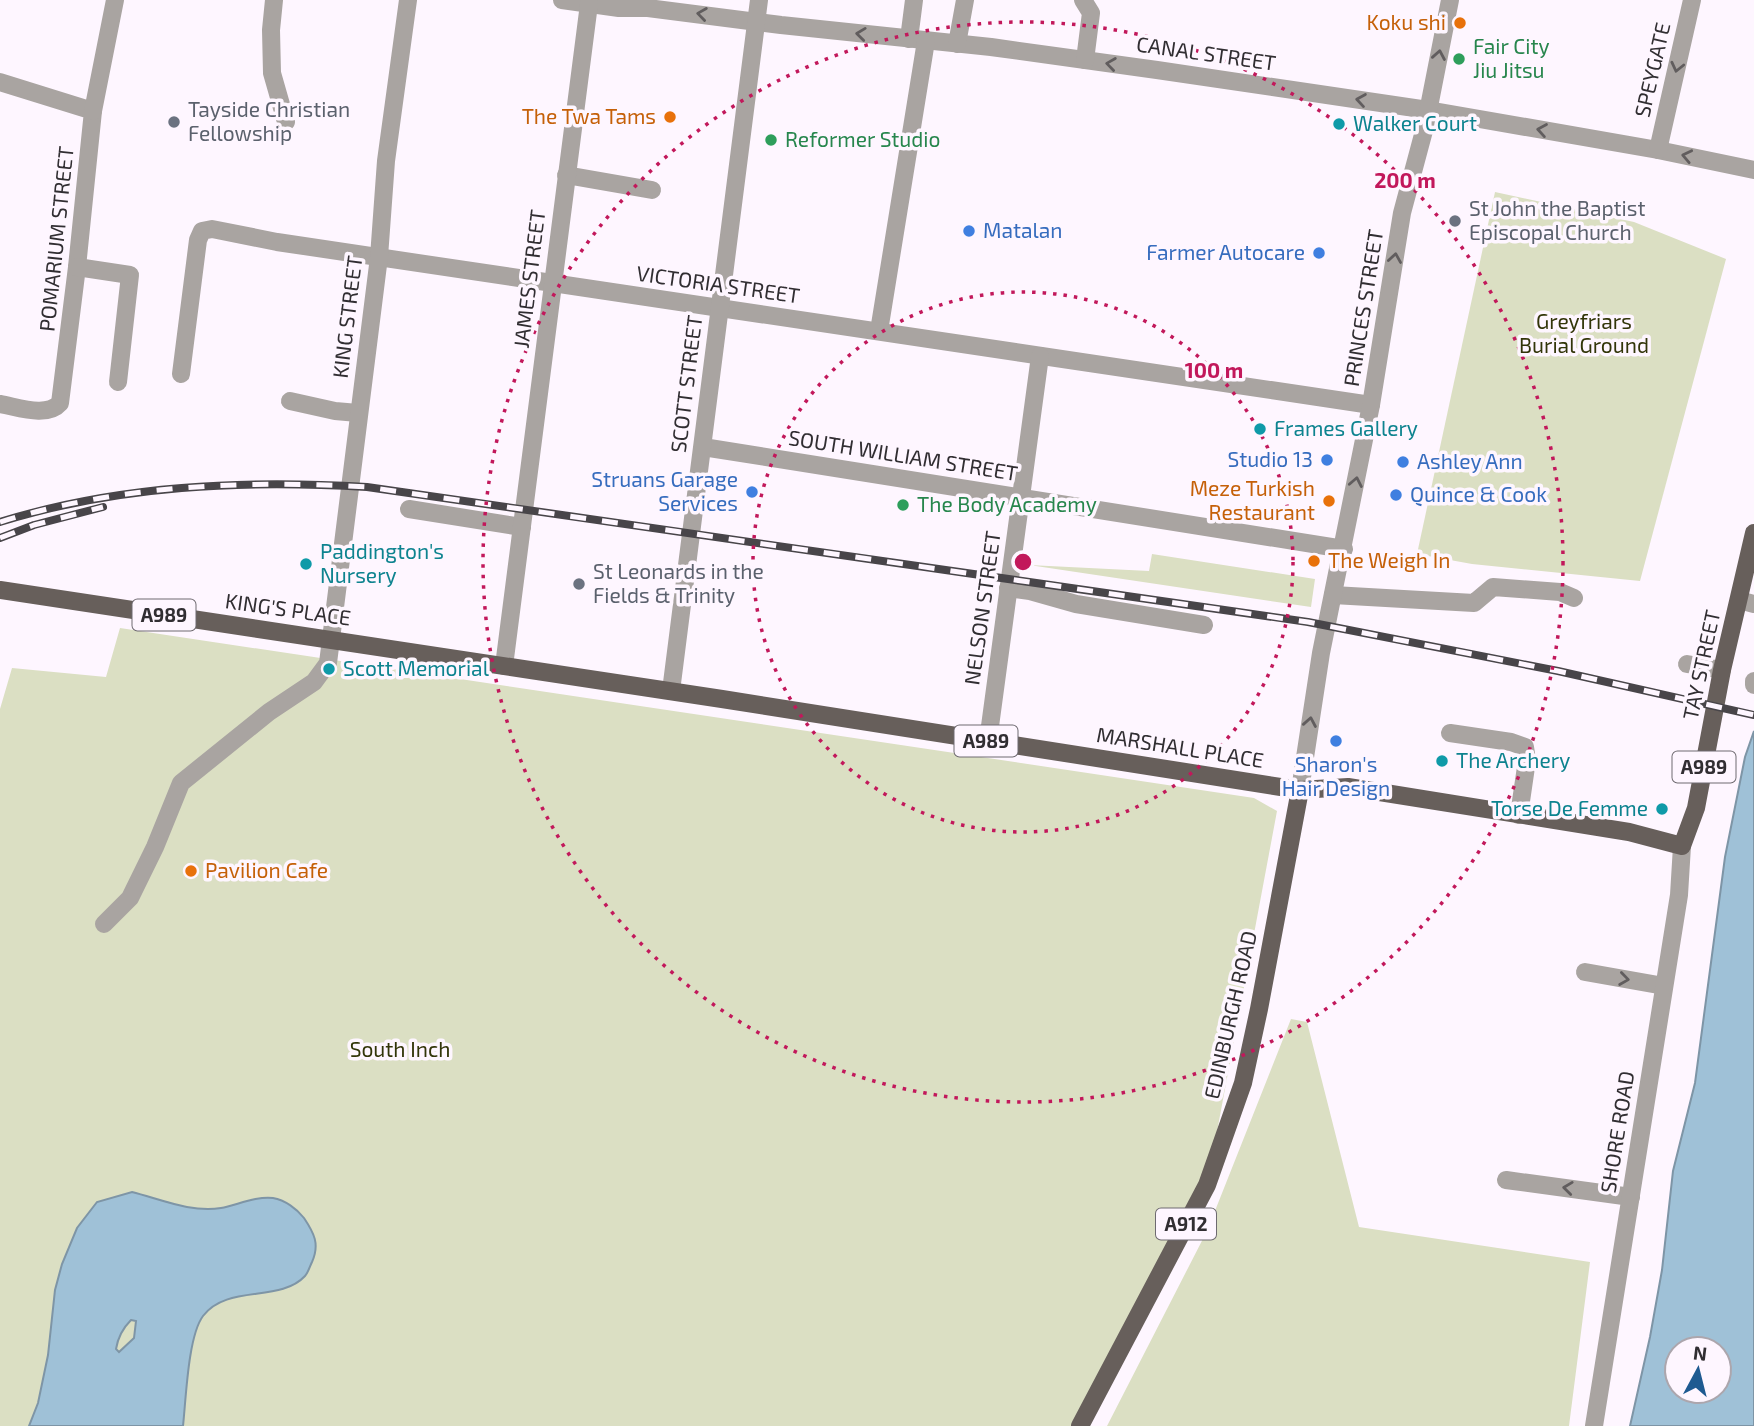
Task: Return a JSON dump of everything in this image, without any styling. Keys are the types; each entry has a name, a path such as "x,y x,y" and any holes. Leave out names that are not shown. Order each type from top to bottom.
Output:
{"main road":[{"name":"TAY STREET","path":"1682,846 1696,808 1722,670 1746,602 1754,533"},
{"name":"KING'S PLACE","path":"0,590 504,666"},
{"name":"A989","path":"504,666 671,691"},
{"name":"MARSHALL PLACE","path":"671,691 1300,790 1348,787 1629,832 1682,846"},
{"name":"EDINBURGH ROAD","path":"1080,1426 1207,1185 1243,1083 1300,790"}],"street":[{"name":"POMARIUM STREET","path":"0,404 46,411 54,409 60,403 93,111 115,0"},
{"path":"274,0 271,30 272,73 286,121"},
{"name":"CANAL STREET","path":"562,0 619,8 649,4 756,22 1085,60 1161,63 1263,78 1754,170"},
{"name":"SCOTT STREET","path":"671,691 759,0"},
{"path":"879,331 918,40 914,0"},
{"path":"957,44 965,0"},
{"path":"1083,0 1091,13 1085,60"},
{"name":"PRINCES STREET","path":"1300,790 1333,595 1371,405 1402,213 1414,174 1450,0"},
{"name":"SPEYGATE","path":"1658,150 1692,0"},
{"name":"KING STREET","path":"104,924 130,898 181,783 269,712 314,682 328,663 379,257 387,161 407,2"},
{"name":"JAMES STREET","path":"504,666 589,4"},
{"path":"0,82 93,111"},
{"path":"566,175 652,190"},
{"name":"VICTORIA STREET","path":"181,373 198,240 202,231 212,229 277,242 1371,405"},
{"path":"77,267 130,275 118,382"},
{"name":"NELSON STREET","path":"988,741 1040,356"},
{"path":"290,401 358,413"},
{"name":"SOUTH WILLIAM STREET","path":"703,447 1344,549"},
{"path":"408,509 522,527"},
{"path":"1333,595 1475,603 1493,587 1560,592 1574,598"},
{"path":"1008,588 1030,591 1076,604 1204,625"},
{"path":"1688,664 1722,670"},
{"path":"1450,733 1511,742 1525,747 1527,760 1519,815"},
{"name":"SHORE ROAD","path":"1594,1426 1679,895 1682,846"},
{"path":"1585,972 1664,986"},
{"path":"1506,1180 1630,1197"}],"green space":[{"name":"Greyfriars Burial Ground","path":"1495,192 1634,222 1726,259 1640,581 1472,564 1417,554"},
{"path":"1152,554 1315,579 1311,607 1029,565 1149,571"},
{"name":"South Inch","path":"120,628 1254,798 1277,811 1207,1185 1076,1426 0,1426 0,709 12,668 106,677"},
{"path":"1291,1019 1307,1022 1359,1227 1590,1262 1569,1426 1107,1426 1207,1231"}],"water":[{"path":"1754,731 1754,1426 1630,1426 1662,1270 1673,1171 1695,1083 1725,857 1745,757"},
{"path":"132,1192 187,1207 210,1209 260,1198 273,1198 298,1211 313,1234 316,1250 312,1262 306,1275 294,1284 282,1289 226,1300 213,1306 203,1316 191,1352 183,1426 29,1426 38,1403 48,1355 55,1290 62,1264 77,1228 97,1202","holes":["131,1320 136,1321 134,1338 119,1352 116,1349 121,1333"]}],"railway":[{"path":"0,522 90,500 182,488 274,484 367,487 1308,622 1558,671 1754,715"},
{"path":"0,538 34,525 103,507"}],"place":[{"name":"Koku shi","path":"1460,23"},
{"name":"Fair City Jiu Jitsu","path":"1459,59"},
{"name":"The Twa Tams","path":"670,117"},
{"name":"Tayside Christian Fellowship","path":"174,122"},
{"name":"Walker Court","path":"1339,124"},
{"name":"Reformer Studio","path":"771,140"},
{"name":"St John the Baptist Episcopal Church","path":"1455,221"},
{"name":"Matalan","path":"969,231"},
{"name":"Farmer Autocare","path":"1319,253"},
{"name":"Frames Gallery","path":"1260,429"},
{"name":"Studio 13","path":"1327,460"},
{"name":"Ashley Ann","path":"1403,462"},
{"name":"Struans Garage Services","path":"752,492"},
{"name":"Quince & Cook","path":"1396,495"},
{"name":"Meze Turkish Restaurant","path":"1329,501"},
{"name":"The Body Academy","path":"903,505"},
{"name":"The Weigh In","path":"1314,561"},
{"name":"Paddington's Nursery","path":"306,564"},
{"name":"St Leonards in the Fields & Trinity","path":"579,584"},
{"name":"Scott Memorial","path":"329,669"},
{"name":"Sharon's Hair Design","path":"1336,741"},
{"name":"The Archery","path":"1442,761"},
{"name":"Torse De Femme","path":"1662,809"},
{"name":"Pavilion Cafe","path":"191,871"}]}
